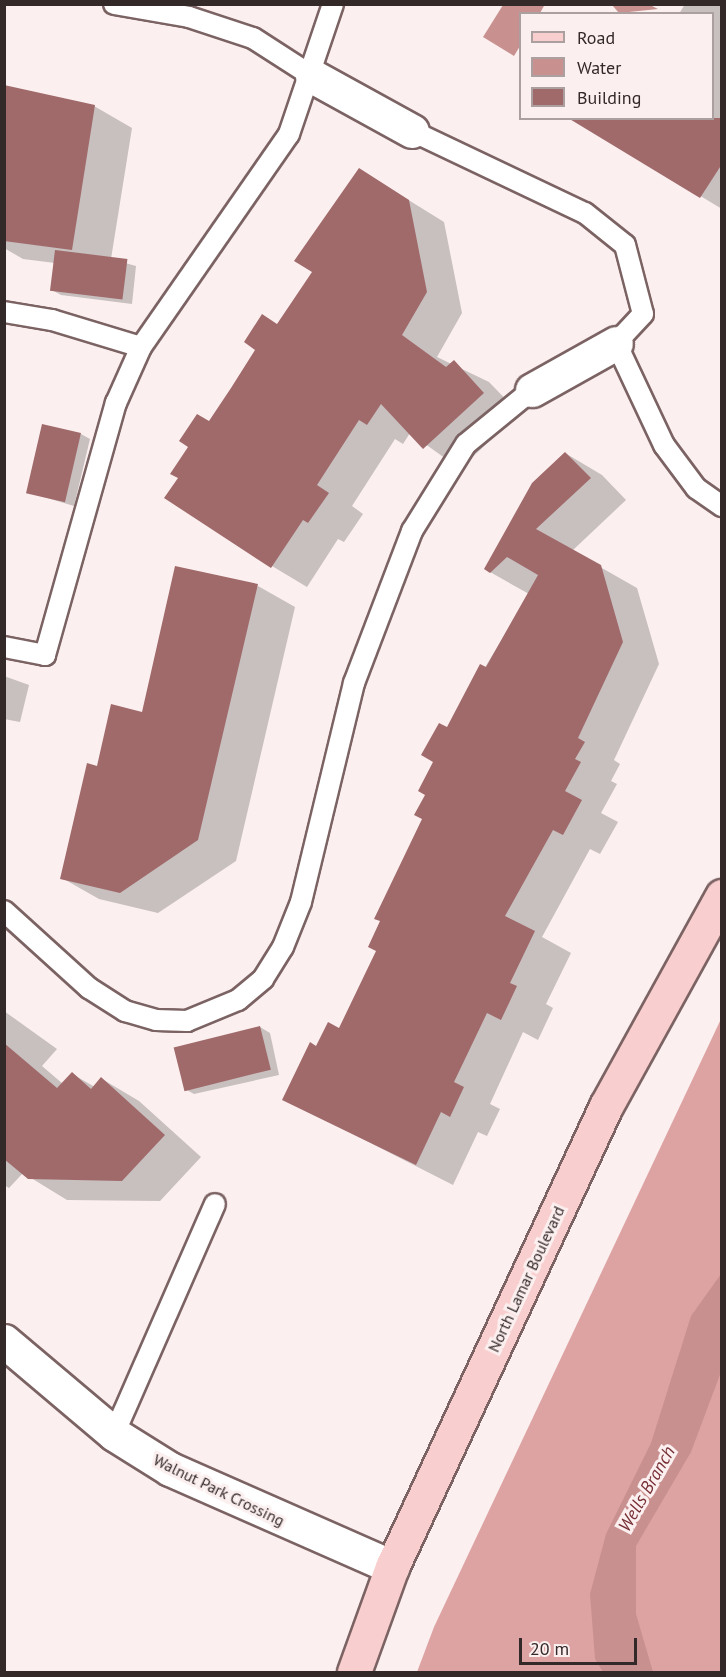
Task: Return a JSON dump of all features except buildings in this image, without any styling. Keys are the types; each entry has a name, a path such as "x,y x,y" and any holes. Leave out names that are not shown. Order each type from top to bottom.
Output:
{"main road":[{"name":"North Lamar Boulevard","path":"354,1672 392,1567 606,1106 722,896"}],"street":[{"path":"312,76 412,131"},
{"path":"532,390 616,344"},
{"name":"Walnut Park Crossing","path":"4,1341 114,1434 170,1469 392,1567"}],"lane":[{"path":"114,4 189,17 254,38 312,76"},
{"path":"4,647 45,655 116,403 141,347 289,134 312,76 333,4"},
{"path":"412,131 585,213 626,245 643,314 616,344 664,445 696,488 722,506"},
{"path":"4,312 52,320 141,347"},
{"path":"4,911 89,988 125,1011 156,1020 187,1021 237,1000 263,979 284,947 301,902 354,683 412,531 466,444 532,390"},
{"path":"114,1434 215,1204"}],"shaded area":[{"path":"721,1019 721,1672 417,1672 434,1627"}],"water":[{"path":"503,5 544,6 541,12 519,12 519,48 514,56 483,37"},
{"path":"612,5 650,5 658,9 629,12 618,12"},
{"name":"Wells Branch","path":"721,1274 721,1372 691,1452 636,1546 636,1614 653,1672 603,1672 595,1659 590,1594 606,1534 651,1443 691,1316"}]}
